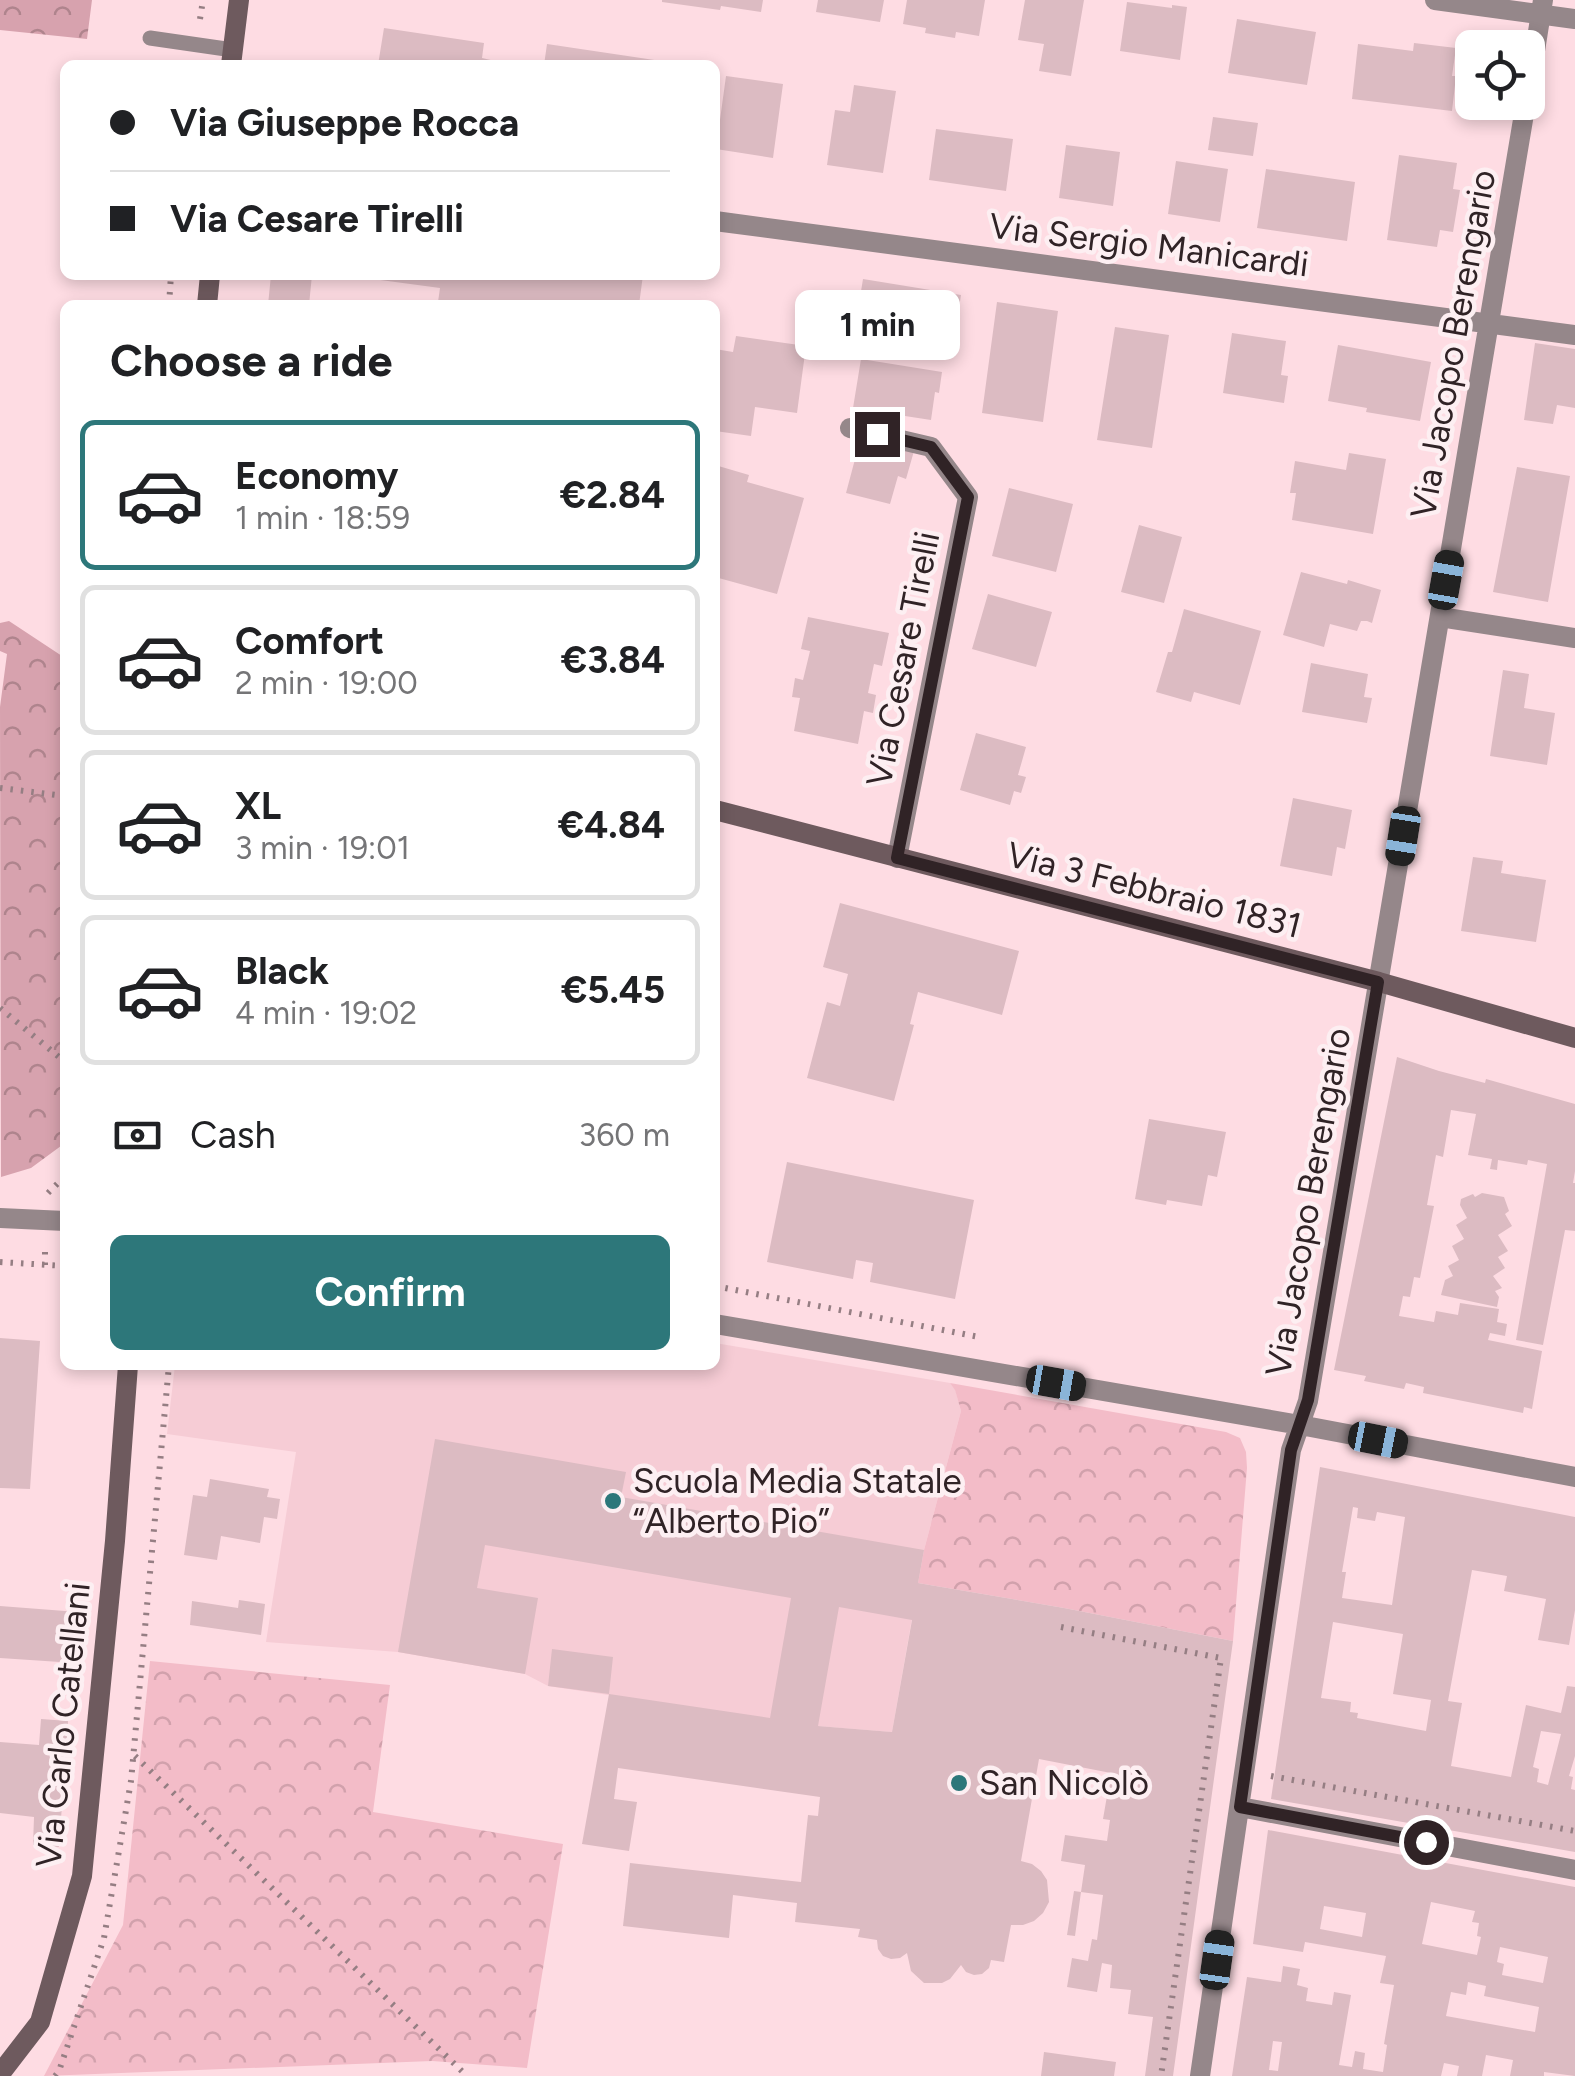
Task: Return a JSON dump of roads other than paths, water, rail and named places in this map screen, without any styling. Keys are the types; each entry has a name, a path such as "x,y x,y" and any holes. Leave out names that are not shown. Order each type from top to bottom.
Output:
{"street":[{"path":"232,58 239,0"},
{"path":"1435,0 1542,7 1575,19"},
{"name":"Via Jacopo Berengario","path":"1200,2076 1291,1450 1308,1400 1523,120"},
{"name":"Via Sergio Manicardi","path":"720,221 1575,335"},
{"name":"Via Cesare Tirelli","path":"850,428 931,447 968,497 897,858"},
{"path":"1440,617 1575,638"},
{"name":"Via 3 Febbraio 1831","path":"720,811 1378,982 1575,1038"},
{"path":"0,1218 60,1221"},
{"path":"720,1325 1300,1425 1575,1477"},
{"name":"Via Carlo Catellani","path":"0,2074 40,2022 82,1876 128,1370"},
{"path":"1240,1807 1575,1870"}],"lane":[{"path":"150,38 232,58"}],"place":[{"name":"Scuola Media Statale “Alberto Pio”","path":"613,1501"},
{"name":"San Nicolò","path":"959,1783"}]}
